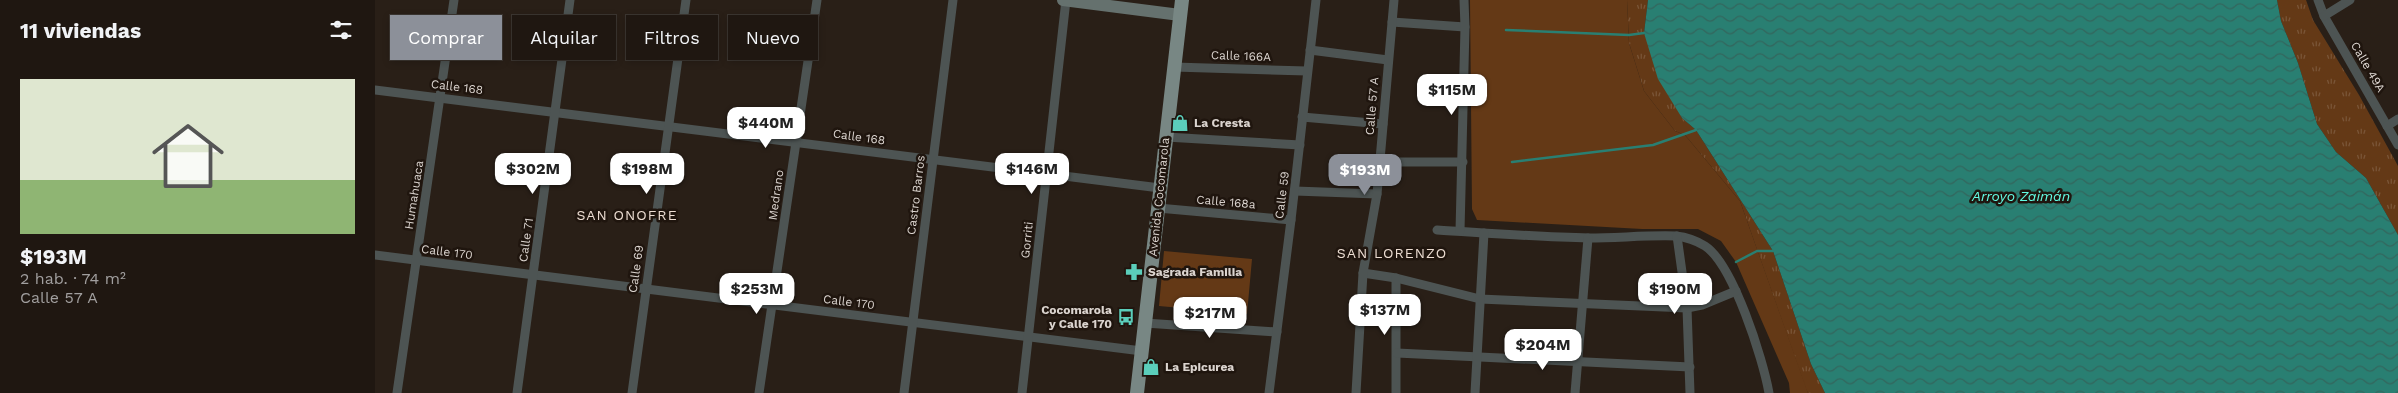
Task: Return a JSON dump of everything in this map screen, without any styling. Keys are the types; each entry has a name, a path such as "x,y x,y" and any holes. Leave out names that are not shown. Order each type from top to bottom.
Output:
{"main road":[{"path":"1065,0 1180,15"},
{"name":"Avenida Cocomarola","path":"1137,393 1182,0"}],"street":[{"name":"Humahuaca","path":"397,393 455,0"},
{"name":"Calle 71","path":"517,393 571,0"},
{"name":"Calle 69","path":"632,393 686,0"},
{"name":"Medrano","path":"759,393 817,0"},
{"name":"Castro Barros","path":"904,393 953,0"},
{"name":"Gorriti","path":"1022,393 1065,0"},
{"name":"Calle 59","path":"1269,393 1295,191 1316,0"},
{"name":"Calle 57 A","path":"1356,393 1363,273 1377,194 1393,0"},
{"path":"1460,231 1463,162 1464,0"},
{"name":"Calle 49A","path":"2319,0 2324,16 2398,145"},
{"path":"2324,16 2350,0"},
{"path":"1392,22 1465,26"},
{"path":"1310,50 1388,60"},
{"name":"Calle 166A","path":"1174,67 1307,71"},
{"name":"Calle 168","path":"375,90 1161,188"},
{"path":"1302,117 1383,124"},
{"path":"2387,126 2398,119"},
{"path":"1166,137 1300,145"},
{"path":"1380,162 1463,162"},
{"path":"1295,191 1377,194"},
{"name":"Calle 168a","path":"1158,208 1291,220"},
{"path":"1437,230 1588,238 1677,236 1703,245 1712,251 1725,268 1736,291 1760,359 1769,393"},
{"path":"1475,393 1484,233"},
{"path":"1677,236 1687,308 1690,393"},
{"path":"1575,393 1588,238"},
{"name":"Calle 170","path":"375,255 1142,351"},
{"path":"1363,273 1396,278 1480,299 1581,305 1687,308 1736,291"},
{"path":"1396,278 1396,393"},
{"path":"1145,323 1277,332"},
{"path":"1397,353 1577,360 1690,367"}],"green space":[{"path":"1470,0 1627,0 1629,43 1644,91 1675,131 1685,135 1740,201 1808,393 1790,393 1789,383 1736,262 1721,241 1698,229 1642,229 1477,220 1472,209"},
{"path":"1627,0 1648,0 1644,33 1682,118 1696,130 1773,251 1811,364 1825,393 1808,393 1806,389 1740,201 1685,135 1675,131 1644,91 1629,43"},
{"path":"2277,0 2306,0 2313,20 2359,95 2398,166 2398,235 2366,178 2336,152 2317,124 2298,63 2281,21"},
{"path":"1164,251 1252,259 1247,314 1159,306"}],"water":[{"name":"Arroyo Zaimán","path":"1648,0 2277,0 2281,21 2298,63 2317,124 2336,152 2366,178 2398,235 2398,393 1825,393 1811,364 1773,251 1696,130 1682,118 1658,79 1644,33"}],"waterway":[{"path":"1506,30 1629,35 1644,33"},
{"path":"1512,162 1653,145 1696,130"},
{"path":"1736,262 1757,251 1773,251"}],"place":[{"name":"La Cresta","path":"1180,123"},
{"name":"Sagrada Familia","path":"1134,272"},
{"name":"Cocomarola y Calle 170","path":"1126,317"},
{"name":"La Epicurea","path":"1151,367"}],"district":[{"name":"SAN ONOFRE","path":"627,215"},
{"name":"SAN LORENZO","path":"1392,253"}]}
